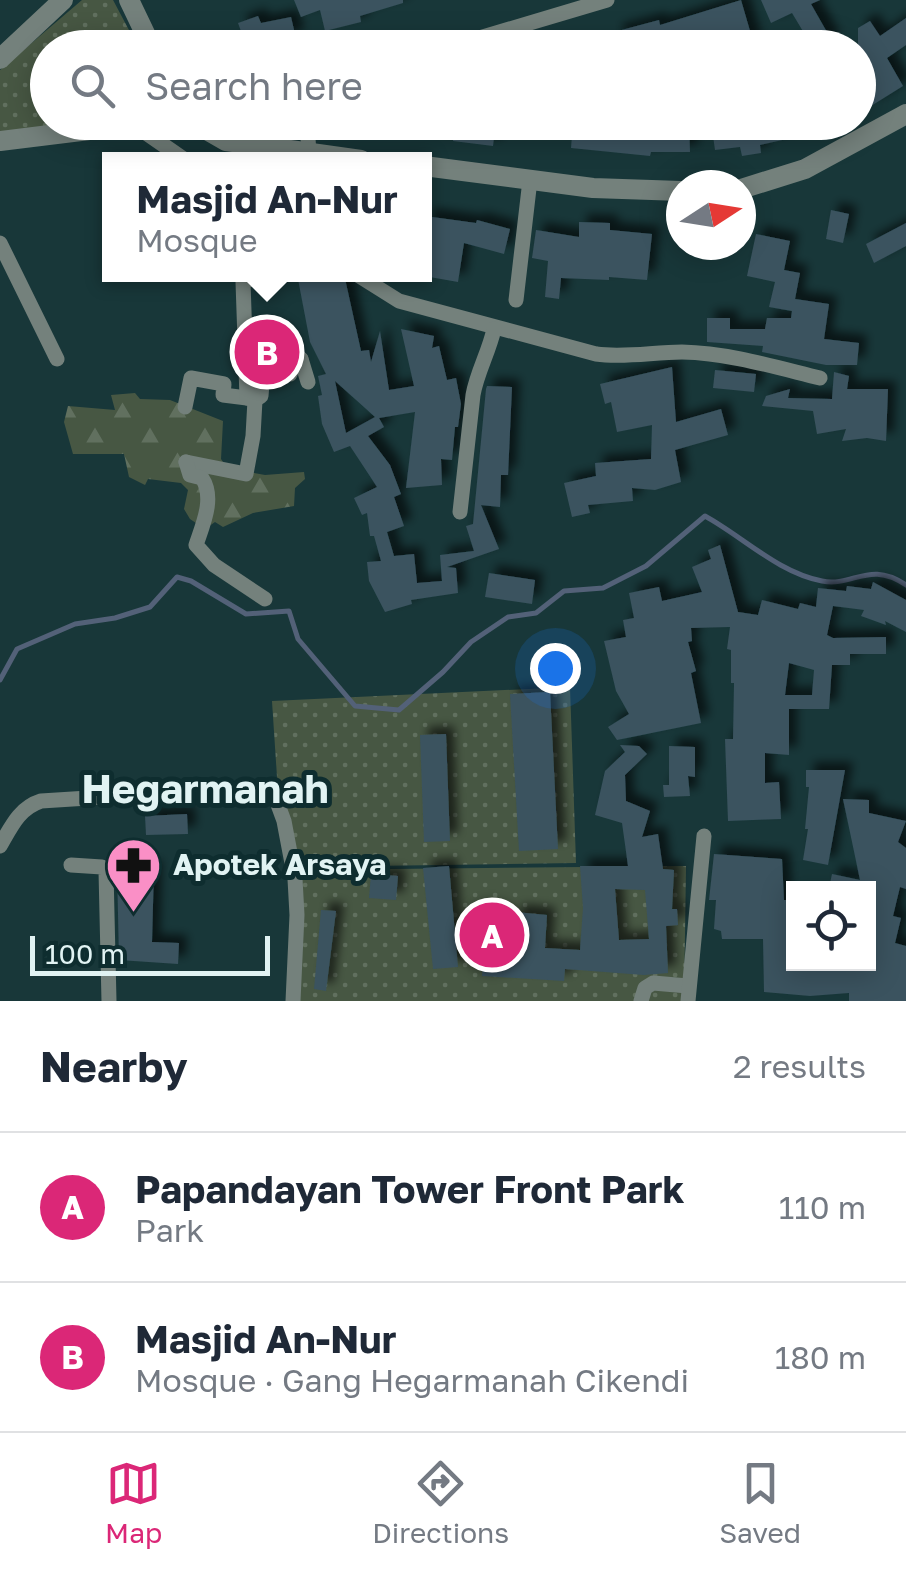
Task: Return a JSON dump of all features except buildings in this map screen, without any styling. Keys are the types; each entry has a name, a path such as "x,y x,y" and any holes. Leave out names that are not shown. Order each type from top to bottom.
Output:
{"street":[{"path":"3,50 63,0"},
{"path":"129,0 143,30"},
{"path":"506,30 607,0"},
{"path":"876,130 906,114"},
{"path":"0,141 30,137"},
{"path":"226,140 297,152"},
{"path":"756,184 805,169 858,140"},
{"path":"432,167 592,188 666,190"},
{"path":"516,300 530,180"},
{"path":"0,243 57,359"},
{"path":"243,282 253,436 246,474 186,462 190,475 207,484 208,504 196,544 214,565 266,600"},
{"path":"369,282 399,301 596,354 680,352 727,356 820,378"},
{"path":"460,512 472,394 494,329"},
{"path":"186,407 191,370 224,384 223,395 251,399 261,396 263,367 282,382 301,360 308,382"},
{"path":"0,846 19,814 29,805 42,802 214,790 266,793 277,802 284,821 295,879 298,915 293,1001"},
{"path":"642,1001 645,988 652,983 688,993 704,836"},
{"path":"71,865 106,870 109,1001"}],"green space":[{"path":"82,0 113,0 129,30 47,30"},
{"path":"30,44 30,130 0,134 0,70"},
{"path":"135,393 140,399 170,400 223,421 221,459 227,468 265,475 304,472 305,479 295,488 294,506 253,513 223,527 215,522 205,529 190,519 184,509 188,490 181,483 148,479 145,485 129,477 124,454 73,454 64,422 68,406 115,410 111,395"},
{"path":"570,687 576,863 301,867 278,792 272,701"},
{"path":"686,866 684,1001 298,1001 298,870"}],"waterway":[{"path":"0,680 17,649 75,624 150,607 177,577 191,581 246,614 289,611 298,639 355,706 399,710 471,642 508,617 536,613 564,591 603,588 646,566 705,516 806,577 833,582 872,574 906,585"}],"place":[{"name":"Masjid An-Nur","path":"267,352"},
{"name":"Apotek Arsaya","path":"134,914"},
{"name":"Papandayan Tower Front Park","path":"492,935"}],"district":[{"name":"Hegarmanah","path":"205,789"}]}
